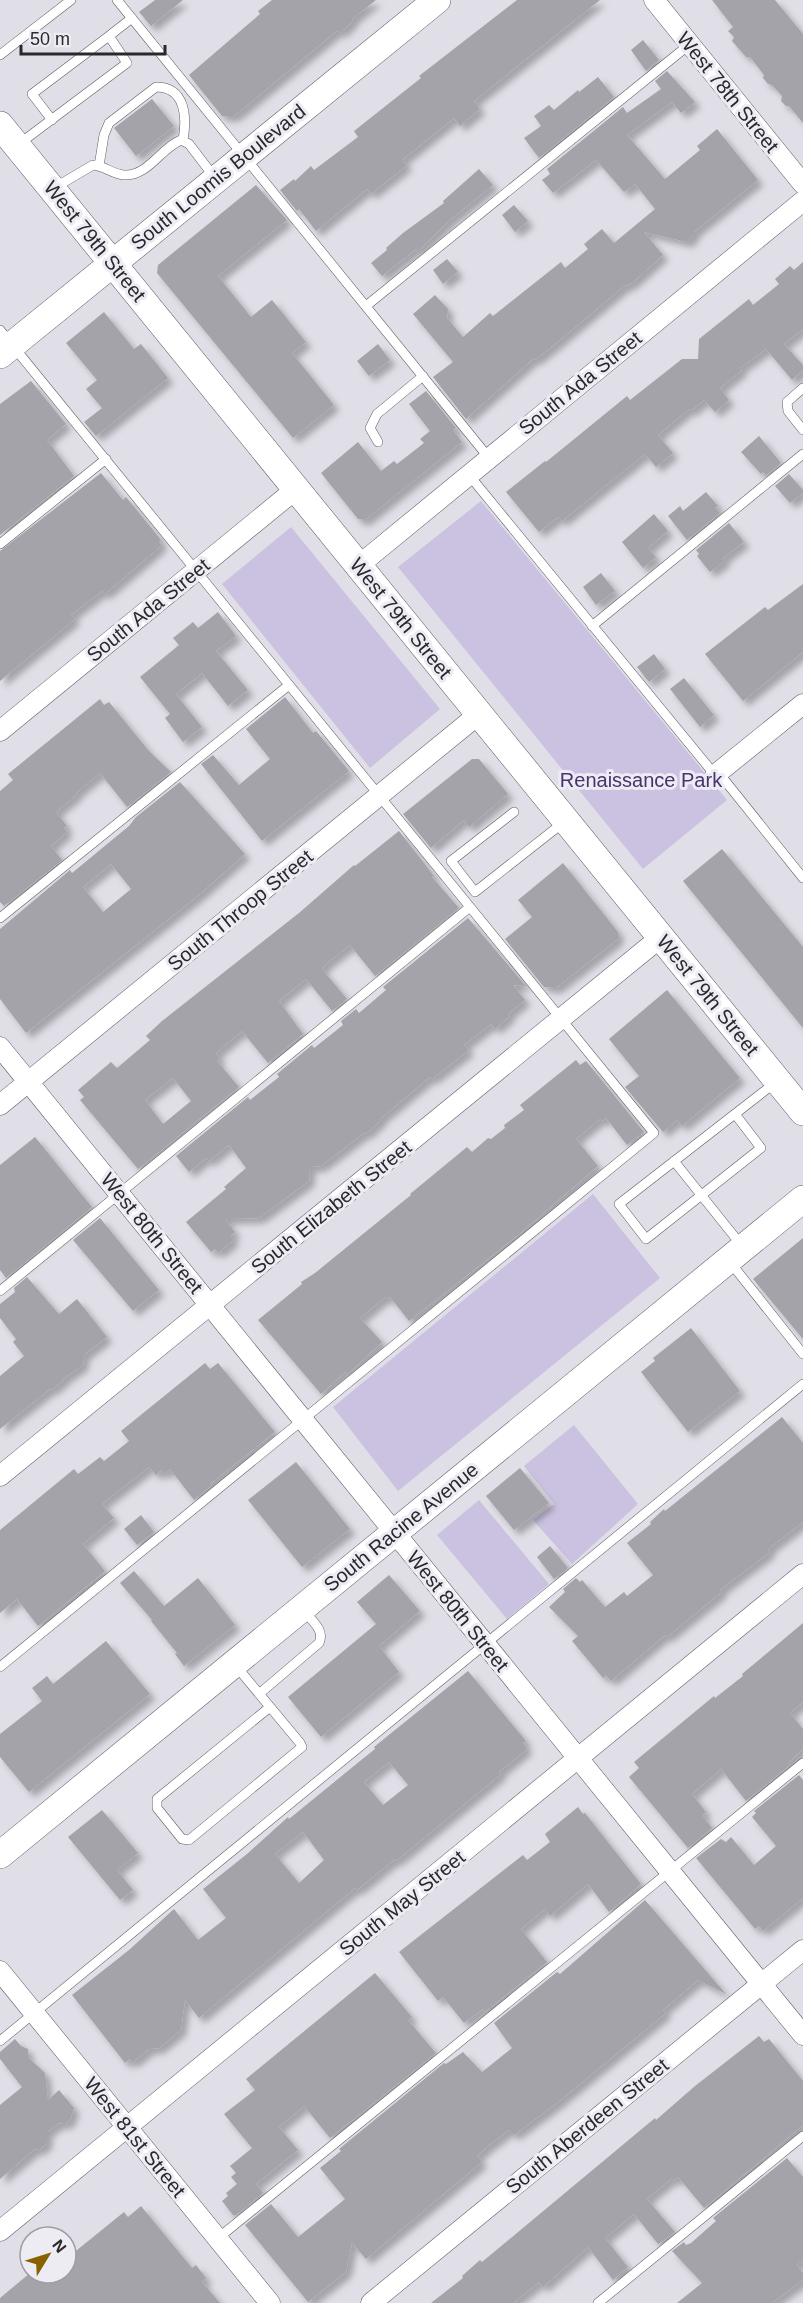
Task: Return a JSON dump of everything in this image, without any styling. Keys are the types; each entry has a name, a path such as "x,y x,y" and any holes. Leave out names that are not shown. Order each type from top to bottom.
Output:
{"street":[{"name":"South Loomis Boulevard","path":"4,343 112,263 437,0"},
{"name":"West 78th Street","path":"654,0 803,184"},
{"name":"West 79th Street","path":"8,135 803,1112"},
{"name":"South Ada Street","path":"358,566 803,201"},
{"name":"South Ada Street","path":"0,731 296,489"},
{"path":"716,774 803,704"},
{"name":"South Throop Street","path":"0,1105 479,714"},
{"name":"South Elizabeth Street","path":"0,1476 661,937"},
{"name":"West 80th Street","path":"0,1047 803,2035"},
{"name":"South Racine Avenue","path":"0,1855 803,1199"},
{"name":"South May Street","path":"0,2231 803,1574"},
{"name":"South Aberdeen Street","path":"371,2303 803,1950"},
{"name":"West 81st Street","path":"0,1971 270,2303"}],"lane":[{"path":"0,55 71,0"},
{"path":"133,0 121,4 489,458"},
{"path":"52,120 32,94 132,18"},
{"path":"8,135 52,120 127,63 108,36"},
{"path":"366,306 690,44"},
{"path":"99,166 104,135 109,123 156,87 163,87 180,101 186,116 183,140"},
{"path":"52,189 89,166 99,166 122,175 139,172 176,142 183,140 189,144 216,179"},
{"path":"0,1667 654,1133 106,459 4,343"},
{"path":"378,442 370,428 377,414 423,376"},
{"path":"803,388 787,402 788,411 803,430"},
{"path":"592,626 803,454"},
{"path":"0,544 106,459"},
{"path":"469,475 803,878"},
{"path":"0,918 289,685"},
{"path":"514,812 451,861 475,892 566,821"},
{"path":"0,1291 470,907"},
{"path":"735,1114 762,1148 646,1239 618,1204 735,1114 778,1081"},
{"path":"674,1161 701,1196 736,1254 803,1354"},
{"path":"0,2041 803,1384"},
{"path":"259,1694 319,1643 322,1637 319,1629 302,1608"},
{"path":"234,1664 302,1745 300,1750 189,1840 182,1839 157,1808 158,1799 270,1707"},
{"path":"218,2239 803,1763"},
{"path":"598,2303 803,2136"}],"green space":[{"name":"Renaissance Park","path":"481,501 727,800 643,869 398,567"},
{"path":"291,527 440,709 370,768 222,584"},
{"path":"593,1194 660,1278 398,1491 333,1407"},
{"path":"574,1425 638,1504 572,1564 533,1520 554,1504 524,1466"},
{"path":"479,1500 549,1584 507,1619 437,1535"}],"building":[{"path":"155,0 183,0 151,26 139,12"},
{"path":"272,0 376,0 352,19 353,21 340,33 338,30 239,112 233,116 222,116 189,75 260,14 258,11"},
{"path":"517,0 600,0 474,101 480,109 460,126 454,118 402,160 407,165 371,194 367,189 316,231 280,190 294,179 295,181 311,166 314,170 358,137 354,131 421,78 419,76"},
{"path":"712,0 775,0 803,34 803,123 789,106 781,101 782,96 763,78 764,75 750,57 746,57 732,41 734,37 728,31 733,27"},
{"path":"643,40 659,60 646,71 631,50"},
{"path":"667,71 695,102 681,113 672,102 627,135 665,179 700,150 697,146 717,129 758,180 694,232 687,242 644,232 663,255 632,283 623,287 554,345 535,360 534,358 466,419 433,377 453,362 413,314 435,295 448,309 447,318 463,337 490,313 493,316 561,262 565,268 588,249 584,244 602,229 614,243 655,209 635,184 624,192 596,160 553,193 542,180 550,174 547,169 623,107 627,113 661,89 655,81"},
{"path":"598,77 614,97 539,158 524,138 541,126 534,116 549,105 554,110"},
{"path":"152,99 174,126 136,156 114,128"},
{"path":"479,169 493,185 450,220 418,251 416,249 382,276 371,263 403,233 444,203 443,201"},
{"path":"256,185 287,220 218,276 251,317 272,300 306,342 292,353 334,405 293,438 157,273 158,265"},
{"path":"514,205 528,221 515,232 502,215"},
{"path":"447,259 458,272 443,284 433,270"},
{"path":"803,262 803,329 784,344 803,365 803,370 792,380 766,349 740,368 742,370 720,388 729,400 715,412 704,400 691,411 689,409 658,435 673,453 656,467 645,454 562,521 558,517 539,532 506,492 627,396 630,400 682,359 698,359 699,339 749,299 753,305 779,284 775,279 790,266 794,270"},
{"path":"104,312 134,349 141,344 168,378 96,436 84,422 102,408 86,389 97,380 66,343"},
{"path":"378,344 390,360 369,376 357,361"},
{"path":"31,381 66,424 47,440 74,476 0,535 0,404"},
{"path":"426,391 456,428 453,430 462,442 365,520 358,519 321,473 358,442 381,471 394,461 397,464 424,443 420,439 430,431 409,404"},
{"path":"759,436 781,463 766,475 763,472 761,474 741,452"},
{"path":"101,473 123,500 126,497 161,540 159,542 162,545 105,594 102,591 71,615 75,619 0,681 0,551"},
{"path":"789,474 803,490 803,493 790,503 775,486"},
{"path":"706,492 718,506 715,508 720,513 687,540 668,516 680,506 683,511"},
{"path":"654,514 668,531 648,548 656,557 643,568 622,542"},
{"path":"729,523 744,542 723,558 725,561 710,572 697,556 699,554 696,550"},
{"path":"601,573 615,591 596,605 583,587"},
{"path":"803,584 803,652 743,701 705,654 765,607 768,610"},
{"path":"218,612 236,636 216,651 248,690 228,706 202,673 176,694 202,727 183,742 165,718 170,714 140,677 179,645 173,638 193,622 198,628"},
{"path":"654,654 665,669 649,682 637,667"},
{"path":"684,678 714,715 700,727 670,689"},
{"path":"285,697 313,733 316,731 349,771 262,841 201,764 213,755 239,785 270,759 246,729"},
{"path":"100,699 104,705 109,702 149,751 171,772 127,807 100,773 56,812 67,826 64,828 67,832 51,846 62,860 4,906 0,902 0,791 13,780 8,774"},
{"path":"472,759 479,759 508,794 469,827 464,820 431,848 403,814"},
{"path":"180,782 245,854 200,894 26,1033 0,999 0,929 70,870 72,873 129,826 136,817","holes":["111,864 131,889 103,912 83,887"]},
{"path":"399,831 434,876 432,877 459,908 375,976 350,945 326,964 322,969 347,999 332,1011 306,979 279,1001 303,1034 268,1063 242,1031 216,1053 220,1059 217,1061 239,1087 138,1169 80,1100 84,1097 78,1090 111,1062 117,1068 150,1040 146,1036 162,1021","holes":["173,1078 191,1101 163,1124 145,1100"]},
{"path":"722,849 803,947 803,1028 683,881"},
{"path":"563,863 618,932 618,939 556,988 544,987 505,939 532,917 518,900"},
{"path":"468,918 526,986 513,985 525,1000 495,1029 491,1024 464,1045 469,1050 432,1079 430,1077 380,1119 366,1134 364,1133 321,1166 310,1167 309,1181 259,1218 225,1219 235,1232 230,1236 234,1240 218,1253 215,1249 211,1252 186,1222 226,1189 224,1187 246,1168 229,1145 209,1161 206,1158 189,1172 176,1156 248,1097 250,1100 279,1077 277,1074 312,1045 314,1048 343,1025 341,1021 356,1009 359,1013 386,990 383,987"},
{"path":"667,990 740,1078 682,1126 677,1120 663,1132 625,1087 639,1076 609,1039"},
{"path":"576,1060 580,1065 586,1061 644,1132 627,1145 606,1118 602,1121 600,1119 576,1139 598,1166 518,1235 409,1321 390,1297 387,1299 385,1297 360,1318 382,1342 347,1375 345,1372 321,1394 258,1320 302,1284 301,1282 411,1195 467,1147 472,1152 488,1138 491,1139 505,1128 504,1125 524,1110 520,1105"},
{"path":"35,1137 92,1207 6,1278 0,1270 0,1165"},
{"path":"100,1218 159,1290 133,1311 73,1240"},
{"path":"803,1238 803,1339 753,1279"},
{"path":"27,1277 59,1314 77,1299 107,1337 84,1355 83,1365 0,1429 0,1376 24,1356 13,1342 16,1339 0,1318 0,1304 15,1292 14,1288"},
{"path":"691,1328 740,1391 688,1432 641,1372 655,1361 653,1358"},
{"path":"205,1363 210,1369 218,1363 275,1432 210,1484 212,1485 194,1500 170,1469 164,1474 161,1470 156,1475 149,1467 102,1504 114,1518 83,1544 105,1571 38,1626 17,1599 0,1613 0,1530 74,1469 78,1474 100,1457 104,1461 129,1441 121,1431"},
{"path":"782,1417 803,1443 803,1522 772,1546 768,1550 770,1552 720,1590 722,1592 667,1637 665,1635 611,1681 606,1675 603,1678 572,1641 578,1636 549,1607 565,1592 563,1589 576,1578 580,1582 582,1580 605,1607 624,1592 627,1596 653,1575 627,1543 651,1524 650,1522 664,1509 665,1511"},
{"path":"296,1462 350,1529 302,1567 248,1500"},
{"path":"520,1468 549,1503 514,1530 486,1496"},
{"path":"141,1515 154,1532 137,1545 124,1529"},
{"path":"550,1546 568,1568 554,1579 537,1557"},
{"path":"134,1571 164,1606 198,1578 235,1625 184,1666 152,1620 120,1583"},
{"path":"389,1575 420,1611 379,1646 399,1672 321,1737 288,1697 376,1624 357,1602"},
{"path":"803,1623 803,1702 790,1713 803,1729 803,1749 788,1763 790,1765 746,1801 721,1769 692,1794 706,1812 702,1815 712,1828 688,1848 629,1777 639,1768 634,1762 714,1696 715,1698 743,1676 742,1674"},
{"path":"106,1641 150,1694 29,1792 0,1757 0,1734 42,1701 32,1688 47,1676 53,1684"},
{"path":"468,1671 526,1741 523,1743 527,1749 499,1772 501,1774 396,1861 395,1859 357,1890 355,1888 199,2018 185,2000 181,2030 159,2048 149,2049 132,2063 130,2059 125,2063 72,1995 129,1950 174,1909 198,1940 226,1918 203,1889 288,1817 289,1819 375,1749 374,1747","holes":["389,1762 408,1785 383,1805 364,1782","303,1832 324,1860 299,1883 275,1854"]},
{"path":"799,1775 803,1780 803,1898 763,1931 759,1926 755,1929 696,1858 721,1839 726,1842 731,1837 754,1865 776,1846 752,1817 756,1813 754,1811"},
{"path":"578,1807 641,1884 609,1912 588,1884 550,1916 545,1909 521,1929 547,1962 485,2012 483,2009 464,2023 443,1997 438,2001 399,1952 523,1855 527,1860 550,1842 545,1834"},
{"path":"102,1810 138,1853 117,1870 133,1890 120,1900 68,1837"},
{"path":"645,1900 726,1994 698,1980 663,2010 666,2013 557,2103 514,2135 509,2130 488,2146 477,2156 482,2162 366,2259 352,2243 346,2272 308,2302 245,2225 271,2204 298,2237 318,2221 345,2199 320,2168 341,2151 339,2149 444,2063 446,2064 463,2052 482,2072 512,2048 494,2023 557,1972 560,1974"},
{"path":"375,1973 412,2017 408,2020 436,2053 330,2138 304,2106 279,2127 298,2150 256,2184 263,2193 233,2215 222,2201 228,2196 226,2193 237,2184 231,2177 236,2173 230,2166 252,2148 224,2114 255,2090 246,2079"},
{"path":"759,2036 764,2042 769,2039 803,2081 803,2125 704,2208 678,2177 673,2181 671,2179 647,2199 675,2232 658,2244 634,2214 605,2238 628,2267 613,2280 588,2247 543,2287 539,2282 513,2303 431,2303 463,2278 462,2276 480,2260 482,2262 655,2118 656,2120"},
{"path":"15,2039 21,2046 28,2049 28,2057 45,2073 48,2100 59,2090 74,2108 70,2120 65,2124 59,2123 47,2132 47,2143 39,2150 35,2149 0,2179 0,2105 22,2087 0,2059 0,2052"},
{"path":"787,2158 803,2177 803,2259 797,2265 803,2273 803,2280 772,2303 677,2303 702,2283 672,2251 684,2242 686,2245 691,2243 716,2221 713,2218"},
{"path":"141,2206 192,2268 196,2265 206,2278 202,2282 220,2303 0,2303 0,2298 18,2283 18,2285 78,2285 78,2249 124,2212 128,2217"}]}
